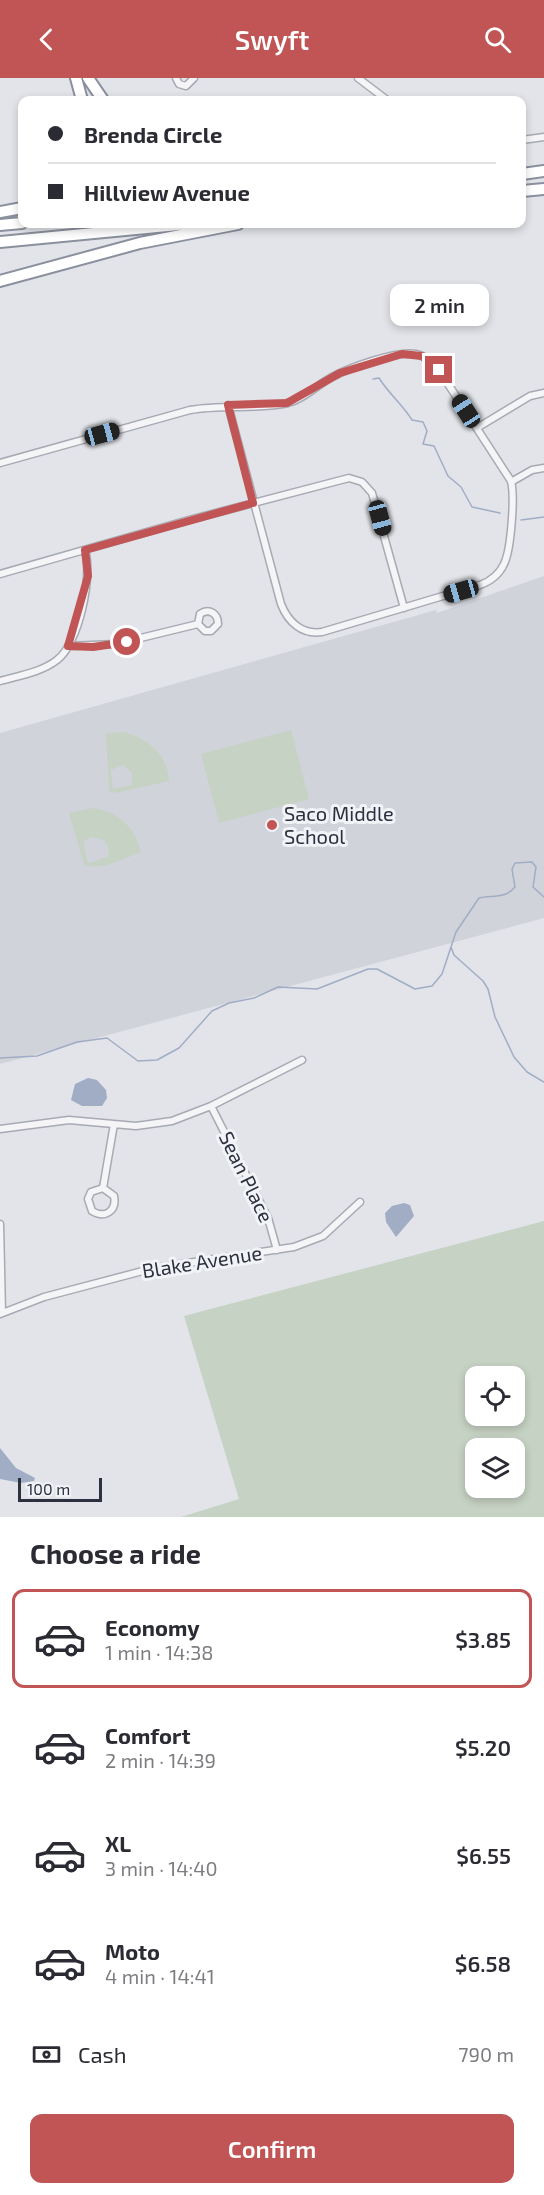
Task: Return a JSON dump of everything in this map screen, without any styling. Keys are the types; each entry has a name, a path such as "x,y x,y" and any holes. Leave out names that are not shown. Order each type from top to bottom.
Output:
{"highway":[{"path":"76,78 81,96"},
{"path":"88,78 100,96"},
{"path":"526,173 544,171"},
{"path":"526,191 544,189"},
{"path":"0,212 18,209"},
{"path":"0,225 18,223"},
{"path":"0,242 146,228"},
{"path":"0,281 140,243 217,228"}],"street":[{"path":"176,78 184,86 189,85 194,78"},
{"path":"358,78 382,96"},
{"path":"526,139 544,137"},
{"path":"0,463 190,411 228,405 287,403 340,373 391,357 413,354 435,365 511,482 513,493 506,558 497,575 480,585 322,632 310,632 298,627 283,608 228,405"},
{"path":"477,428 530,396 544,393"},
{"path":"511,482 532,470 544,468"},
{"path":"0,574 340,479 353,478 362,482 373,496 404,608"},
{"path":"0,681 53,663 68,646 88,576 85,550"},
{"path":"68,646 116,644 198,624"},
{"path":"0,1129 69,1120 136,1126 164,1122 211,1106 302,1060"},
{"name":"Sean Place","path":"211,1106 268,1218 277,1250"},
{"path":"104,1188 114,1124"},
{"path":"104,1188 111,1192 115,1201 112,1210 100,1215 92,1211 88,1199 95,1189 104,1188"},
{"name":"Blake Avenue","path":"1,1314 44,1297 154,1268 277,1250 322,1236 360,1202"},
{"path":"0,1224 1,1314"}],"shaded area":[{"name":"Saco Middle School","path":"544,576 544,918 0,1064 0,733 436,610 437,613"}],"green space":[{"path":"291,730 309,799 219,823 201,754"},
{"path":"124,732 149,743 165,763 169,781 115,793 109,791 106,733","holes":["123,765 132,773 132,785 113,789 111,770"]},
{"path":"92,808 110,813 130,828 141,852 97,867 84,864 69,813","holes":["91,837 104,840 109,856 90,863 87,861 84,842"]},
{"path":"544,1221 544,1517 181,1517 239,1499 184,1316"}],"water":[{"path":"88,1078 97,1080 106,1090 107,1098 102,1106 82,1106 71,1100 75,1084"},
{"path":"404,1203 410,1205 414,1216 396,1237 386,1222 385,1213 392,1206"},
{"path":"0,1448 16,1468 35,1478 34,1481 21,1483 0,1479"}],"waterway":[{"path":"373,379 379,378 412,420 423,422 427,431 423,444 434,446 448,476 461,487 472,507 500,513"},
{"path":"521,520 544,517"},
{"path":"0,1058 37,1056 77,1042 107,1038 138,1061 157,1060 179,1048 212,1011 229,1003 254,998 278,987 317,989 368,969 377,969 415,989 432,986 442,974 456,932 479,898 503,895 515,887 512,869 515,863 532,862 536,867 533,887 544,897"},
{"path":"451,947 454,955 483,981 488,989 495,1017 514,1057 527,1072 544,1082"}],"place":[{"name":"Saco Middle School","path":"272,825"}],"route":[{"path":"127,642 93,647 68,646 80,612 88,576 85,550 253,503 228,405 287,403 340,373 402,354 422,356 439,370"}]}
